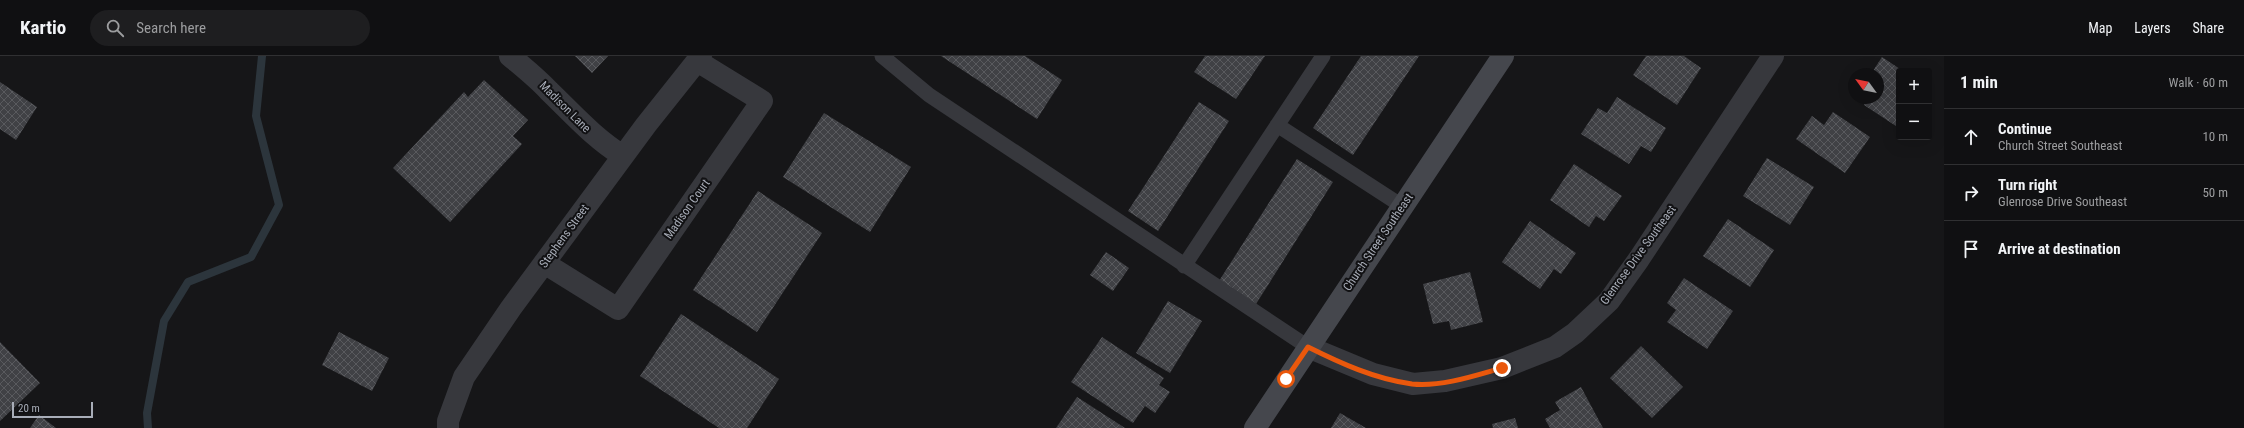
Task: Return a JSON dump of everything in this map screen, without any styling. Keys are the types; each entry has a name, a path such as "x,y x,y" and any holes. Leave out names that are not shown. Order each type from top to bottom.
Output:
{"street":[{"name":"Madison Lane","path":"510,56 549,90 585,128 605,145 623,156"},
{"name":"Church Street Southeast","path":"1255,428 1503,56"},
{"name":"Glenrose Drive Southeast","path":"1308,347 1373,374 1413,384 1446,381 1502,368 1555,347 1575,333 1608,301 1639,259 1773,56"},
{"name":"Stephens Street","path":"448,428 448,421 464,377 544,263 623,156 699,59"},
{"name":"Madison Court","path":"544,263 618,308 762,101 699,59"}],"lane":[{"path":"882,56 929,95 1184,266 1308,347"},
{"path":"1184,266 1323,56"},
{"path":"1277,125 1402,206"}],"building":[{"path":"575,56 608,56 592,73"},
{"path":"941,56 1025,56 1062,80 1037,119"},
{"path":"1205,56 1265,56 1236,99 1194,72"},
{"path":"1361,56 1419,56 1353,155 1313,128"},
{"path":"1646,56 1684,56 1701,68 1677,105 1633,75"},
{"path":"1882,57 1898,68 1896,68 1896,126 1864,105 1884,104 1884,68 1875,68"},
{"path":"484,80 528,120 513,136 522,144 450,222 393,168 464,92 468,97"},
{"path":"0,82 37,107 16,140 0,129"},
{"path":"1617,97 1666,128 1651,152 1641,146 1629,164 1581,134 1598,108 1607,113"},
{"path":"1199,102 1229,121 1158,231 1128,211"},
{"path":"1833,112 1870,137 1845,173 1796,139 1812,116 1824,125"},
{"path":"824,113 911,167 870,232 783,177"},
{"path":"1767,158 1814,187 1790,225 1743,196"},
{"path":"1297,159 1333,182 1256,304 1219,281"},
{"path":"1574,164 1622,196 1604,221 1596,216 1589,227 1550,200"},
{"path":"758,191 822,233 757,332 693,290"},
{"path":"1728,219 1774,250 1750,287 1703,256"},
{"path":"1530,221 1576,253 1561,274 1554,269 1540,289 1502,262"},
{"path":"1106,252 1129,268 1113,291 1090,275"},
{"path":"1470,272 1483,322 1451,330 1449,321 1433,324 1423,284"},
{"path":"1684,278 1733,311 1707,349 1667,322 1676,310 1667,303"},
{"path":"1168,301 1202,321 1170,373 1136,353"},
{"path":"681,314 779,379 747,428 719,428 640,376"},
{"path":"339,332 389,358 372,391 322,365"},
{"path":"1102,337 1164,378 1159,385 1170,392 1155,413 1145,406 1133,423 1071,382"},
{"path":"0,342 40,383 0,421"},
{"path":"1641,346 1683,387 1652,418 1610,378"},
{"path":"1581,387 1603,428 1550,428 1545,419 1560,410 1555,402"},
{"path":"1077,397 1125,428 1056,428"},
{"path":"1340,413 1366,428 1331,428"},
{"path":"39,415 56,428 30,428"},
{"path":"1515,418 1518,428 1493,428 1492,424"}],"waterway":[{"path":"148,428 147,413 164,321 188,282 251,257 279,205 256,116 262,56"}],"route":[{"path":"1286,379 1308,347 1334,360 1373,374 1391,380 1413,384 1446,381 1502,368"}]}
